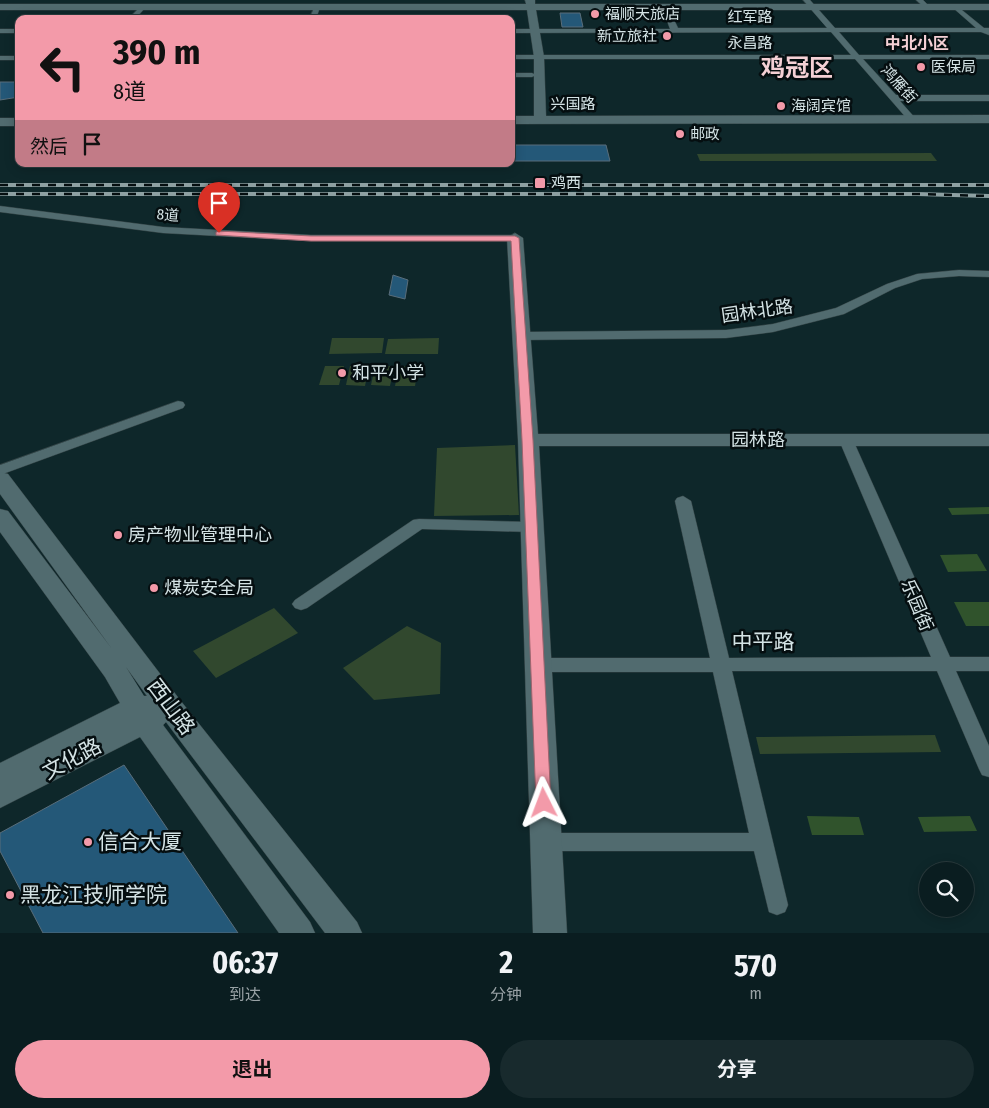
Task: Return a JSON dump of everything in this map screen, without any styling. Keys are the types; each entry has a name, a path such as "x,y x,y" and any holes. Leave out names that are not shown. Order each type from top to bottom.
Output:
{"street":[{"path":"0,6 142,7 406,3 923,3 955,7 989,7"},
{"path":"527,3 535,57 536,120"},
{"name":"鸿雁街","path":"809,3 912,120"},
{"path":"315,15 324,4"},
{"path":"661,4 675,31"},
{"path":"135,15 142,7"},
{"path":"955,7 987,32"},
{"path":"0,31 15,31"},
{"name":"红军路","path":"515,31 987,32"},
{"name":"永昌路","path":"515,57 989,57"},
{"path":"535,57 532,75 536,120"},
{"path":"0,58 15,58"},
{"path":"515,75 532,75"},
{"path":"893,98 989,98"},
{"path":"912,120 989,119"},
{"name":"兴国路","path":"515,120 912,120"},
{"path":"0,122 15,122"},
{"name":"8道","path":"0,209 163,230 311,238 515,238"},
{"path":"515,238 528,440 550,933"},
{"name":"园林北路","path":"521,336 685,336 726,334 773,328 840,311 891,286 920,276 959,273 989,274"},
{"path":"0,470 178,404"},
{"name":"园林路","path":"528,440 989,440"},
{"name":"乐园街","path":"846,440 989,769"},
{"name":"西山路","path":"0,479 171,708 345,933"},
{"path":"683,501 777,905"},
{"name":"西山路","path":"0,516 114,670 140,714 298,933"},
{"path":"301,604 419,524 531,527"},
{"name":"中平路","path":"537,665 989,664"},
{"path":"140,714 171,708"},
{"name":"文化路","path":"0,777 140,714"},
{"name":"文化路","path":"0,796 140,714"},
{"path":"545,842 763,842"}],"green space":[{"path":"931,153 937,161 700,161 697,154"},
{"path":"332,338 384,338 382,353 329,354"},
{"path":"439,338 438,354 385,354 388,339"},
{"path":"325,366 344,366 339,385 319,385"},
{"path":"350,366 369,366 365,386 346,385"},
{"path":"375,366 394,366 390,386 371,385"},
{"path":"399,366 418,367 415,386 395,386"},
{"path":"515,445 519,515 434,516 437,448"},
{"path":"989,507 989,514 952,515 948,508"},
{"path":"977,554 987,571 948,572 940,555"},
{"path":"954,602 989,602 989,626 966,626"},
{"path":"274,608 298,633 216,678 193,651"},
{"path":"407,626 441,643 440,694 374,700 343,668"},
{"path":"935,735 941,752 760,754 756,737"},
{"path":"807,816 859,817 864,835 812,835"},
{"path":"970,816 977,831 924,832 918,817"}],"building":[{"path":"560,13 580,13 583,27 562,27"},
{"path":"0,82 15,82 15,98 0,100"},
{"path":"515,145 606,145 610,161 515,161"},
{"path":"393,275 408,280 405,299 389,295"},
{"name":"信合大厦","path":"124,765 238,933 43,933 0,851 0,833"}],"railway":[{"path":"0,185 989,185"},
{"path":"0,194 917,194 989,196"}],"place":[{"name":"福顺天旅店","path":"595,14"},
{"name":"新立旅社","path":"667,36"},
{"name":"医保局","path":"921,67"},
{"name":"海阔宾馆","path":"781,106"},
{"name":"邮政","path":"680,134"},
{"name":"鸡西","path":"540,183"},
{"name":"和平小学","path":"342,373"},
{"name":"房产物业管理中心","path":"118,535"},
{"name":"煤炭安全局","path":"154,588"},
{"name":"信合大厦","path":"88,842"},
{"name":"黑龙江技师学院","path":"10,895"}],"district":[{"name":"中北小区","path":"917,43"},
{"name":"鸡冠区","path":"797,68"}],"route":[{"path":"219,233 311,238 515,238 528,440 544,803"}]}
